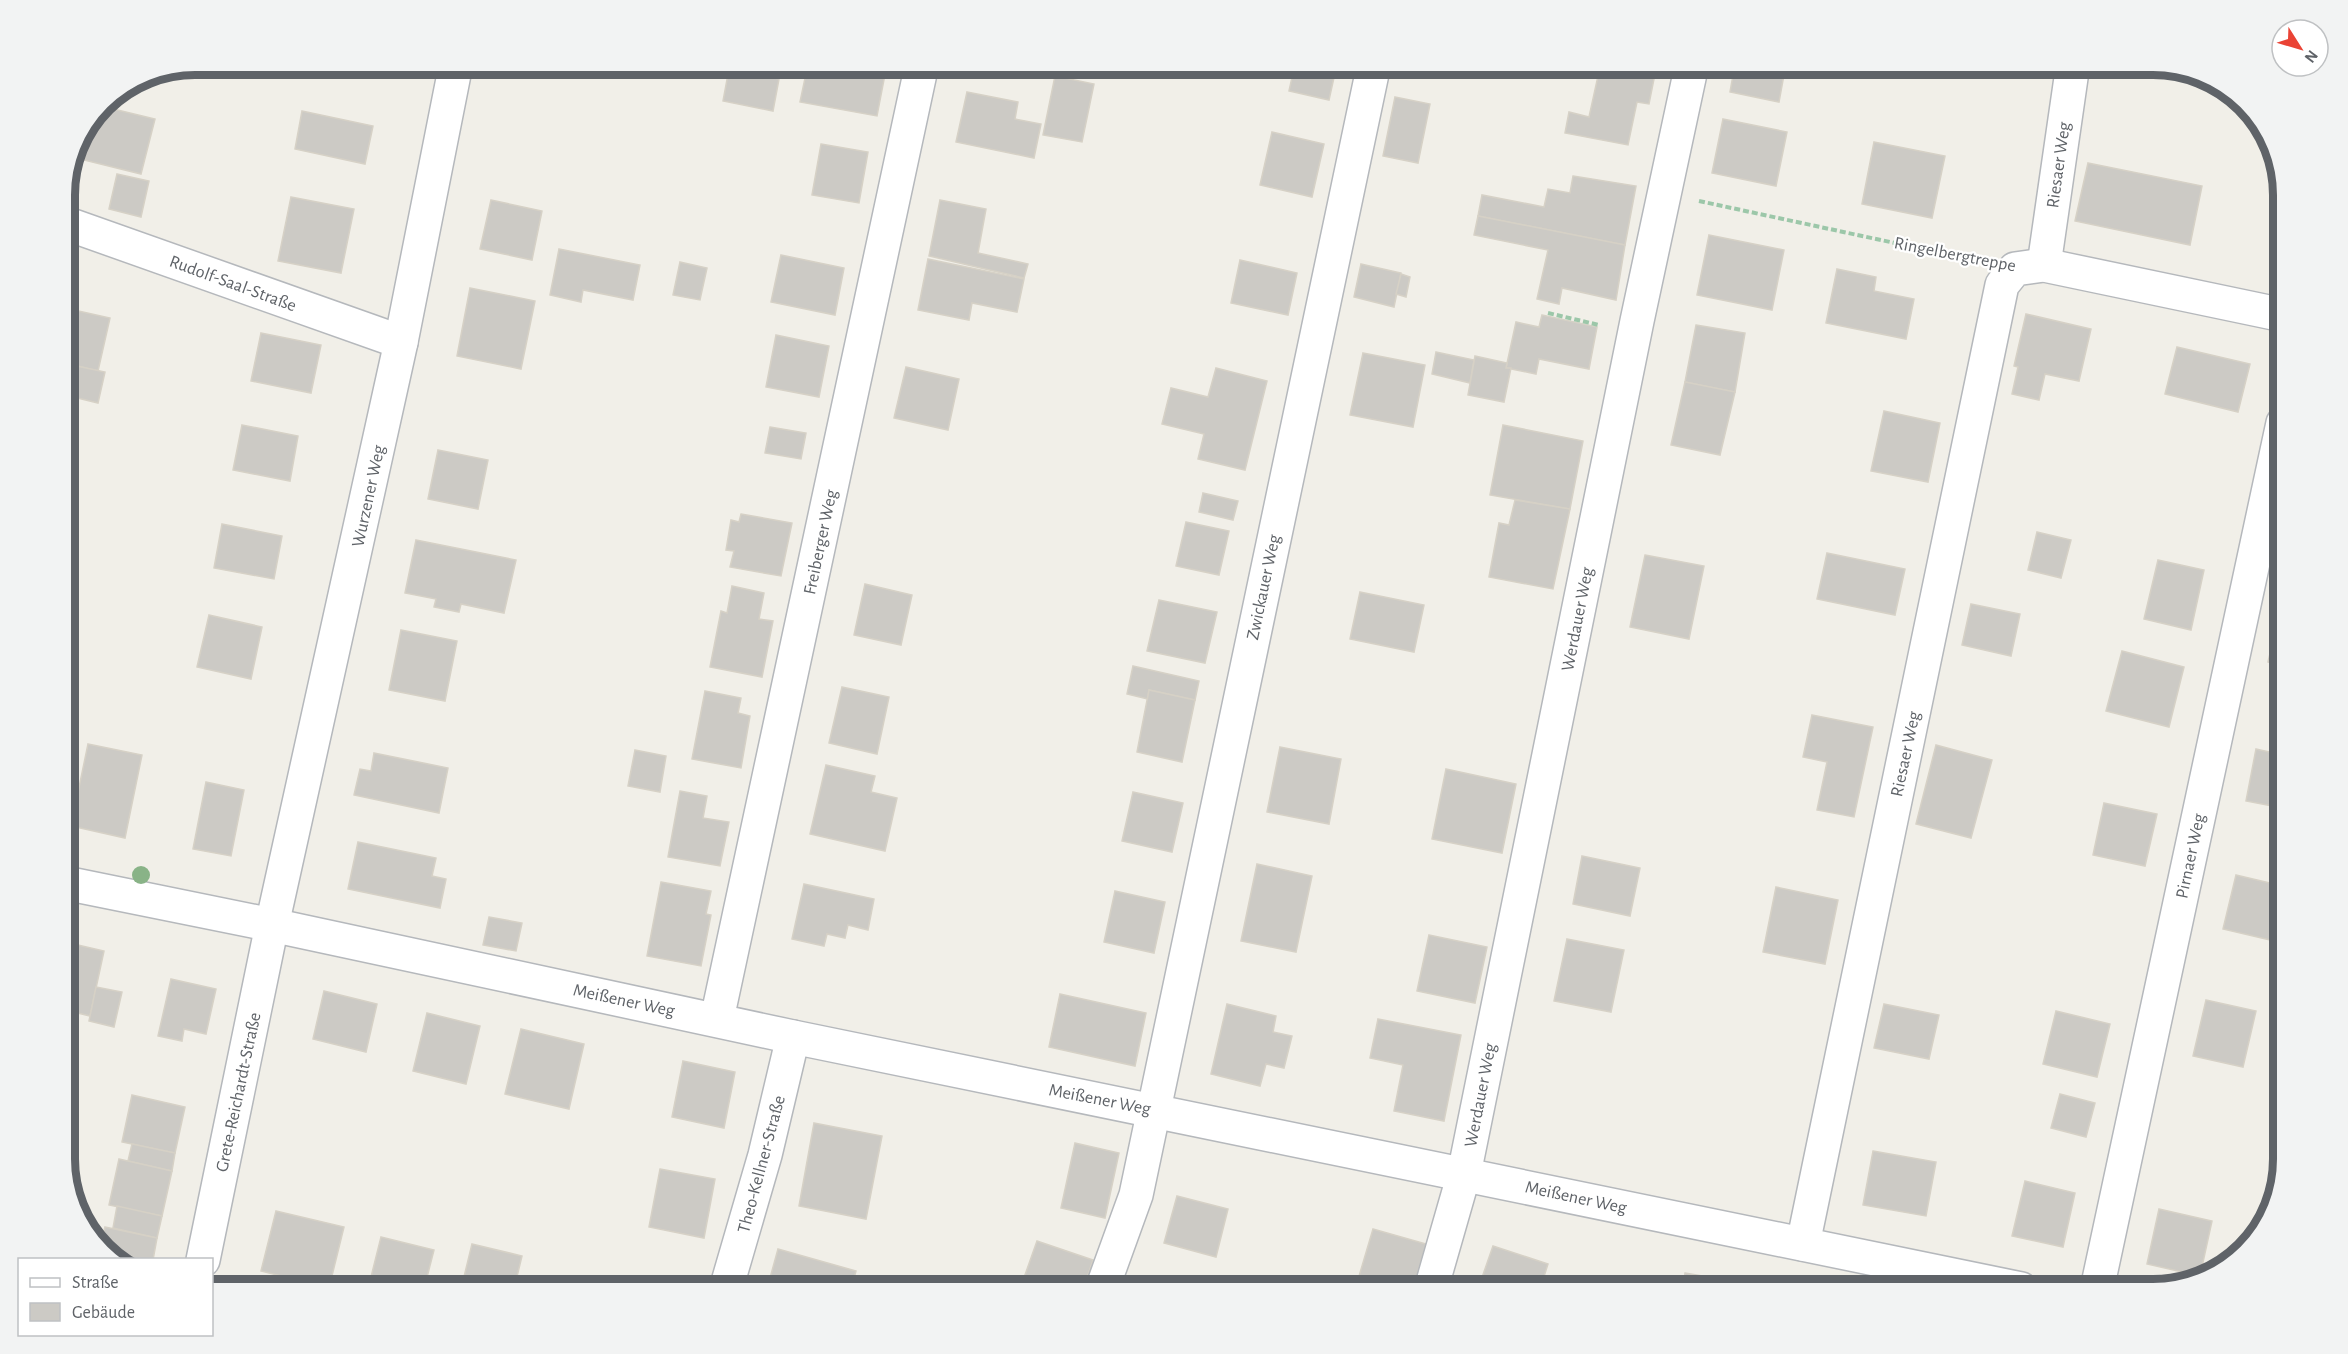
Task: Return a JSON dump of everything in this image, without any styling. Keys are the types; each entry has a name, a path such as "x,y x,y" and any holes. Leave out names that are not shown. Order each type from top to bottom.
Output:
{"street":[{"name":"Wurzener Weg","path":"273,925 401,342 454,75"},
{"name":"Freiberger Weg","path":"717,1019 920,75"},
{"name":"Zwickauer Weg","path":"1106,1279 1136,1195 1152,1109 1372,75"},
{"name":"Werdauer Weg","path":"1434,1279 1464,1174 1663,194 1690,75"},
{"name":"Riesaer Weg","path":"1803,1244 2002,285 2029,267 2071,75"},
{"name":"Rudolf-Saal-Straße","path":"75,227 401,342"},
{"path":"2029,267 2273,313"},
{"name":"Pirnaer Weg","path":"2099,1279 2273,470"},
{"name":"Meißener Weg","path":"75,885 273,925 793,1037 1803,1244 1933,1279"},
{"name":"Grete-Reichardt-Straße","path":"203,1258 273,925"},
{"name":"Theo-Kellner-Straße","path":"729,1279 765,1155 793,1037"}],"path":[{"name":"Ringelbergtreppe","path":"1663,194 2029,267"},
{"path":"1548,313 1635,333"}],"building":[{"path":"728,75 759,75 779,79 773,111 723,101"},
{"path":"806,75 885,75 877,116 800,102"},
{"path":"1293,75 1335,75 1329,100 1289,91"},
{"path":"1598,75 1655,75 1649,104 1637,102 1628,145 1565,133 1569,112 1589,117"},
{"path":"1733,75 1784,75 1779,102 1730,92"},
{"path":"1055,76 1094,84 1082,142 1043,135"},
{"path":"967,92 1018,102 1015,119 1041,124 1034,158 956,142"},
{"path":"1395,97 1430,104 1418,163 1383,156"},
{"path":"112,109 155,119 141,174 84,160 89,138"},
{"path":"302,111 373,126 365,164 295,149"},
{"path":"1723,119 1787,132 1776,186 1712,173"},
{"path":"1272,132 1324,144 1312,197 1260,185"},
{"path":"1874,142 1945,156 1932,218 1862,204"},
{"path":"821,144 868,152 859,203 812,195"},
{"path":"2088,163 2202,186 2190,245 2075,221"},
{"path":"117,174 149,181 141,217 109,209"},
{"path":"1573,176 1636,186 1625,245 1478,216 1482,195 1544,207 1548,189 1570,193"},
{"path":"291,197 354,209 341,273 278,261"},
{"path":"491,200 542,211 532,260 480,249"},
{"path":"940,200 986,209 978,253 1028,264 1024,278 929,256"},
{"path":"1478,216 1625,245 1616,300 1562,288 1559,304 1537,299 1548,250 1474,235"},
{"path":"1709,235 1784,250 1772,310 1697,295"},
{"path":"559,249 640,265 633,300 583,290 581,302 550,295"},
{"path":"781,255 844,268 835,315 771,302"},
{"path":"928,259 1024,279 1017,312 972,303 969,320 918,310"},
{"path":"1240,260 1297,273 1288,315 1231,303"},
{"path":"680,262 707,268 700,300 673,295"},
{"path":"1361,264 1401,273 1394,307 1354,297"},
{"path":"1837,269 1876,277 1874,291 1914,299 1906,339 1826,323"},
{"path":"1401,274 1410,277 1406,297 1396,294"},
{"path":"470,288 535,301 521,369 457,356"},
{"path":"75,310 110,318 98,371 75,365"},
{"path":"2026,314 2091,329 2079,381 2045,374 2039,400 2012,394 2018,367 2014,366"},
{"path":"1542,315 1597,327 1589,369 1539,359 1536,374 1506,368 1516,322 1539,327"},
{"path":"1696,325 1745,333 1735,392 1685,382"},
{"path":"261,333 321,345 311,393 251,381"},
{"path":"776,335 829,346 819,397 766,387"},
{"path":"2177,347 2250,364 2238,412 2165,394"},
{"path":"1436,352 1474,360 1470,383 1432,374"},
{"path":"1363,353 1425,365 1413,427 1350,415"},
{"path":"1475,356 1507,363 1506,368 1511,368 1504,402 1468,395"},
{"path":"75,366 105,372 98,403 75,397"},
{"path":"906,367 959,379 948,430 894,418"},
{"path":"1216,368 1267,381 1245,470 1198,459 1204,434 1162,424 1171,388 1208,397"},
{"path":"1685,382 1735,392 1720,455 1671,445"},
{"path":"1884,411 1940,423 1928,482 1871,471"},
{"path":"242,425 298,436 290,481 233,470"},
{"path":"1503,425 1583,441 1570,509 1490,495"},
{"path":"770,427 806,433 801,459 765,453"},
{"path":"438,450 488,460 478,509 428,499"},
{"path":"1203,493 1238,501 1233,520 1199,512"},
{"path":"1515,500 1570,509 1553,589 1489,577 1499,523 1509,525"},
{"path":"741,514 792,523 781,576 730,567 734,551 726,550 731,520 739,522"},
{"path":"1186,522 1229,531 1219,575 1176,566"},
{"path":"222,524 282,536 274,579 214,568"},
{"path":"2037,532 2071,540 2061,578 2028,570"},
{"path":"416,540 516,560 504,613 461,604 459,612 434,607 436,599 405,593"},
{"path":"1827,553 1905,569 1895,615 1817,599"},
{"path":"1645,555 1704,566 1689,639 1630,627"},
{"path":"2158,560 2204,570 2191,630 2144,619"},
{"path":"865,584 912,595 901,645 854,635"},
{"path":"732,586 764,593 759,619 773,621 762,677 710,667 721,611 727,613"},
{"path":"1360,592 1424,605 1414,652 1350,639"},
{"path":"1159,600 1217,612 1205,663 1147,651"},
{"path":"1971,604 2020,614 2011,656 1962,645"},
{"path":"209,615 262,627 251,679 197,667"},
{"path":"401,630 457,641 445,701 389,690"},
{"path":"2273,641 2273,663 2268,662"},
{"path":"2122,651 2184,667 2169,727 2106,711"},
{"path":"1133,666 1199,681 1195,700 1149,690 1148,699 1127,694"},
{"path":"842,687 889,697 877,754 829,743"},
{"path":"1149,690 1195,700 1182,762 1137,752"},
{"path":"705,691 741,698 738,713 750,716 741,768 692,759"},
{"path":"1812,715 1873,727 1854,817 1817,810 1827,762 1803,757"},
{"path":"88,744 142,755 125,838 75,827 75,807"},
{"path":"1936,745 1992,760 1971,838 1916,824"},
{"path":"1280,747 1341,759 1329,824 1267,812"},
{"path":"2256,749 2273,753 2273,806 2246,801"},
{"path":"635,750 666,756 660,792 628,786"},
{"path":"374,753 448,768 439,813 354,795 360,769 371,771"},
{"path":"826,765 875,776 871,792 897,798 885,851 810,834"},
{"path":"1446,769 1516,784 1502,853 1432,839"},
{"path":"206,782 244,790 231,856 193,849"},
{"path":"680,791 707,796 703,818 729,822 720,866 668,857"},
{"path":"1133,792 1183,803 1172,852 1122,841"},
{"path":"2104,803 2157,814 2145,866 2093,855"},
{"path":"358,842 436,858 432,876 446,879 440,908 348,889"},
{"path":"1582,856 1640,868 1630,916 1573,904"},
{"path":"1257,864 1312,876 1296,952 1241,941"},
{"path":"2236,875 2273,884 2273,941 2223,929"},
{"path":"661,882 711,891 706,914 711,915 701,966 647,956"},
{"path":"804,884 874,899 868,930 848,925 845,938 827,934 824,946 792,939"},
{"path":"1776,887 1838,900 1825,964 1763,952"},
{"path":"1115,891 1165,902 1154,953 1104,942"},
{"path":"489,917 522,923 516,951 483,945"},
{"path":"1429,935 1487,947 1475,1003 1417,991"},
{"path":"1567,939 1624,950 1611,1012 1554,1001"},
{"path":"75,944 104,951 90,1016 75,1012"},
{"path":"171,979 216,989 206,1034 184,1029 182,1041 158,1036"},
{"path":"96,987 122,992 114,1027 89,1021"},
{"path":"324,991 377,1004 366,1052 313,1039"},
{"path":"1060,994 1146,1013 1135,1066 1049,1047"},
{"path":"2206,1000 2256,1011 2243,1067 2193,1056"},
{"path":"1227,1004 1276,1016 1273,1032 1292,1036 1284,1068 1266,1064 1260,1086 1211,1074"},
{"path":"1884,1004 1939,1015 1929,1059 1874,1048"},
{"path":"2056,1011 2110,1024 2097,1077 2043,1064"},
{"path":"427,1013 480,1026 466,1084 413,1071"},
{"path":"1378,1019 1461,1035 1444,1121 1394,1111 1403,1065 1370,1058"},
{"path":"521,1029 584,1044 569,1109 505,1094"},
{"path":"683,1061 735,1072 724,1128 672,1117"},
{"path":"2060,1094 2095,1103 2086,1137 2051,1128"},
{"path":"132,1095 185,1107 175,1153 122,1142"},
{"path":"814,1123 882,1136 866,1219 799,1206"},
{"path":"1075,1143 1119,1153 1105,1218 1061,1208"},
{"path":"132,1144 175,1153 172,1171 128,1161"},
{"path":"1873,1151 1936,1162 1926,1216 1863,1205"},
{"path":"119,1159 172,1171 162,1216 109,1205"},
{"path":"660,1169 715,1179 704,1238 649,1227"},
{"path":"2025,1181 2075,1193 2063,1247 2012,1236"},
{"path":"1177,1196 1228,1209 1216,1257 1164,1243"},
{"path":"117,1206 162,1216 157,1238 113,1228"},
{"path":"2159,1209 2212,1221 2202,1269 2189,1273 2147,1264"},
{"path":"276,1211 344,1227 331,1279 293,1279 261,1271"},
{"path":"105,1227 157,1238 153,1258 128,1258 103,1235"},
{"path":"1373,1229 1426,1244 1416,1279 1358,1279"},
{"path":"381,1237 434,1250 427,1279 370,1279"},
{"path":"1037,1241 1093,1260 1086,1279 1024,1279"},
{"path":"472,1244 522,1256 516,1279 463,1279"},
{"path":"1493,1246 1548,1264 1543,1279 1481,1279"},
{"path":"778,1249 856,1271 854,1279 770,1279"},
{"path":"1685,1273 1720,1279 1684,1279"}]}
